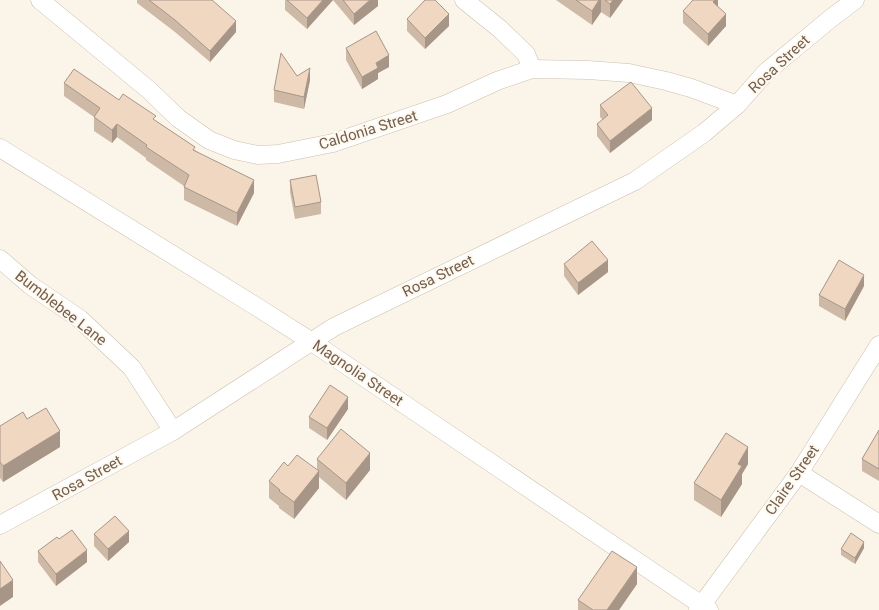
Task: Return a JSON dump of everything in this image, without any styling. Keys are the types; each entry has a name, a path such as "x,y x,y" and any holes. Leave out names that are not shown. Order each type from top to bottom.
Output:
{"street":[{"name":"Caldonia Street","path":"40,0 149,90 178,118 209,140 234,150 258,154 278,154 333,143 447,104 497,81 532,69 629,73 691,88 737,105"},
{"path":"464,0 500,29 526,54 532,69"},
{"name":"Rosa Street","path":"0,525 173,431 334,327 635,180 704,133 737,105 766,72 855,0"},
{"name":"Magnolia Street","path":"0,148 312,342 703,609"},
{"name":"Bumblebee Lane","path":"0,259 30,285 80,319 132,368 173,431"},
{"name":"Claire Street","path":"703,609 759,526 799,473 876,356"},
{"path":"799,473 879,524"}],"building":[{"path":"149,0 212,0 236,21 210,51"},
{"path":"287,0 323,0 307,18"},
{"path":"343,0 370,0 354,14"},
{"path":"425,0 435,0 449,14 425,38 407,19"},
{"path":"576,0 599,0 592,11"},
{"path":"605,0 613,0 610,4"},
{"path":"693,0 715,0 713,2 726,14 708,34 683,11"},
{"path":"376,31 389,55 376,63 378,68 362,77 346,48"},
{"path":"281,53 297,76 310,68 304,97 274,90"},
{"path":"74,69 119,100 123,94 156,116 153,119 195,147 193,150 254,180 237,213 184,187 189,175 146,147 147,145 117,124 112,130 94,117 100,108 64,83"},
{"path":"631,82 652,108 610,141 597,124 608,115 600,105"},
{"path":"316,175 321,202 295,207 290,180"},
{"path":"592,241 608,260 578,283 564,264"},
{"path":"839,260 864,275 845,309 819,295"},
{"path":"330,385 348,397 327,428 309,417"},
{"path":"46,408 60,431 3,466 0,462 0,426 23,412 27,419"},
{"path":"341,429 370,453 346,483 317,459"},
{"path":"879,430 879,469 862,459"},
{"path":"726,433 748,447 738,464 742,466 721,500 694,483"},
{"path":"297,455 319,471 294,502 269,481 284,462 288,466"},
{"path":"115,516 129,531 108,549 94,534"},
{"path":"72,530 87,550 56,574 38,551 57,537 59,539"},
{"path":"851,533 864,542 855,558 841,549"},
{"path":"612,551 637,567 607,610 593,610 578,600"},
{"path":"0,561 13,580 0,589"}]}
